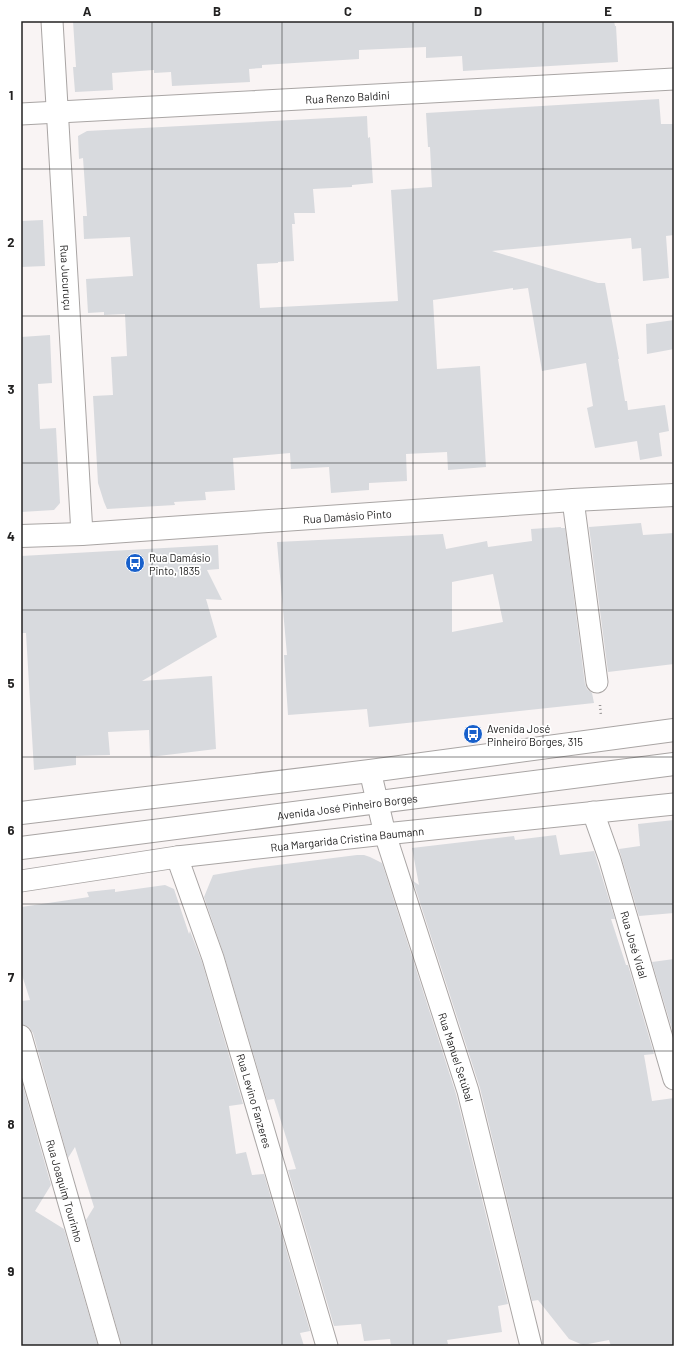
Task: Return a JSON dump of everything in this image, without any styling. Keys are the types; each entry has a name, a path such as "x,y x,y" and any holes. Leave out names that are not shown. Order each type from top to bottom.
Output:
{"main road":[{"name":"Rua Damásio Pinto","path":"21,536 82,534 573,500 674,495"},
{"path":"21,813 370,771 674,730"},
{"name":"Avenida José Pinheiro Borges","path":"21,848 674,764"}],"street":[{"name":"Rua Jucuruçu","path":"52,21 82,534"},
{"name":"Rua Renzo Baldini","path":"21,114 674,79"},
{"path":"573,500 597,682"},
{"name":"Rua Manuel Setúbal","path":"370,771 385,834 468,1091 532,1346"},
{"name":"Rua Margarida Cristina Baumann","path":"21,881 177,857 674,804"},
{"name":"Rua José Vidal","path":"593,812 610,860 674,1079"},
{"name":"Rua Levino Fanzeres","path":"177,857 213,958 327,1346"},
{"name":"Rua Joaquim Tourinho","path":"21,1036 110,1346"}],"path":[{"path":"597,682 605,740"}],"building":[{"path":"73,21 614,21 616,26 618,62 463,71 462,56 426,58 426,47 359,50 359,59 262,65 262,68 249,69 250,82 172,86 171,72 154,73 154,70 112,73 113,90 75,92 73,67 76,67"},
{"path":"659,99 661,124 674,124 674,235 666,236 669,278 643,281 641,248 632,249 631,238 492,251 598,283 605,283 625,401 627,401 628,410 665,405 669,431 659,433 662,456 640,460 637,441 595,448 587,408 593,406 586,363 542,371 528,288 513,290 513,288 433,300 437,369 480,366 486,467 448,470 447,452 406,454 407,481 369,483 369,490 331,493 329,467 291,469 290,453 233,458 235,490 205,492 206,500 174,502 175,505 107,509 98,483 93,396 113,395 111,357 127,356 125,314 104,315 104,312 88,313 86,279 133,276 130,237 84,239 83,216 87,216 83,158 79,159 78,136 87,131 367,116 373,183 352,185 352,187 313,189 315,213 294,213 295,224 292,224 294,261 257,264 260,308 398,301 391,190 432,187 430,147 428,147 426,113"},
{"path":"43,220 45,266 21,267 21,221"},
{"path":"674,320 674,349 647,354 646,324"},
{"path":"50,335 52,383 38,384 40,429 56,428 60,503 54,510 21,512 21,337"},
{"path":"641,523 643,535 674,533 674,664 608,672 589,527"},
{"path":"565,528 585,684 587,689 592,693 594,703 369,727 367,709 288,715 284,655 287,655 277,542 443,534 446,549 487,541 488,547 532,541 531,529","holes":["493,574 503,622 452,632 452,582"]},
{"path":"218,545 219,569 207,570 222,600 206,599 217,637 142,681 212,676 216,749 150,757 149,730 108,732 110,755 76,756 76,765 34,770 26,633 21,633 21,556"},
{"path":"674,820 674,913 639,916 619,849 640,846 638,824"},
{"path":"556,835 560,855 594,851 615,919 611,919 626,965 628,965 654,1054 644,1055 652,1101 674,1098 674,1346 611,1346 609,1340 583,1345 569,1339 538,1300 532,1301 480,1088 413,881 419,885 412,848 514,836 515,840"},
{"path":"364,855 382,863 456,1094 508,1304 498,1306 502,1332 447,1340 448,1344 434,1346 391,1346 390,1339 364,1341 361,1324 334,1326 288,1170 296,1169 274,1099 267,1100 224,955 204,897 213,875 254,868"},
{"path":"165,885 174,889 189,934 190,931 202,962 243,1104 229,1106 236,1154 246,1152 252,1175 264,1174 310,1331 300,1333 304,1346 122,1346 86,1220 94,1207 75,1147 68,1158 33,1033 29,1027 21,1024 21,1001 30,1000 21,972 21,907 89,897 87,892 115,889 115,892"},
{"path":"674,959 674,1036 652,962"},
{"path":"21,1079 51,1185 35,1211 64,1229 98,1346 21,1346"}],"place":[{"name":"Rua Damásio Pinto, 1835","path":"135,563"},
{"name":"Avenida José Pinheiro Borges, 315","path":"473,734"}]}
